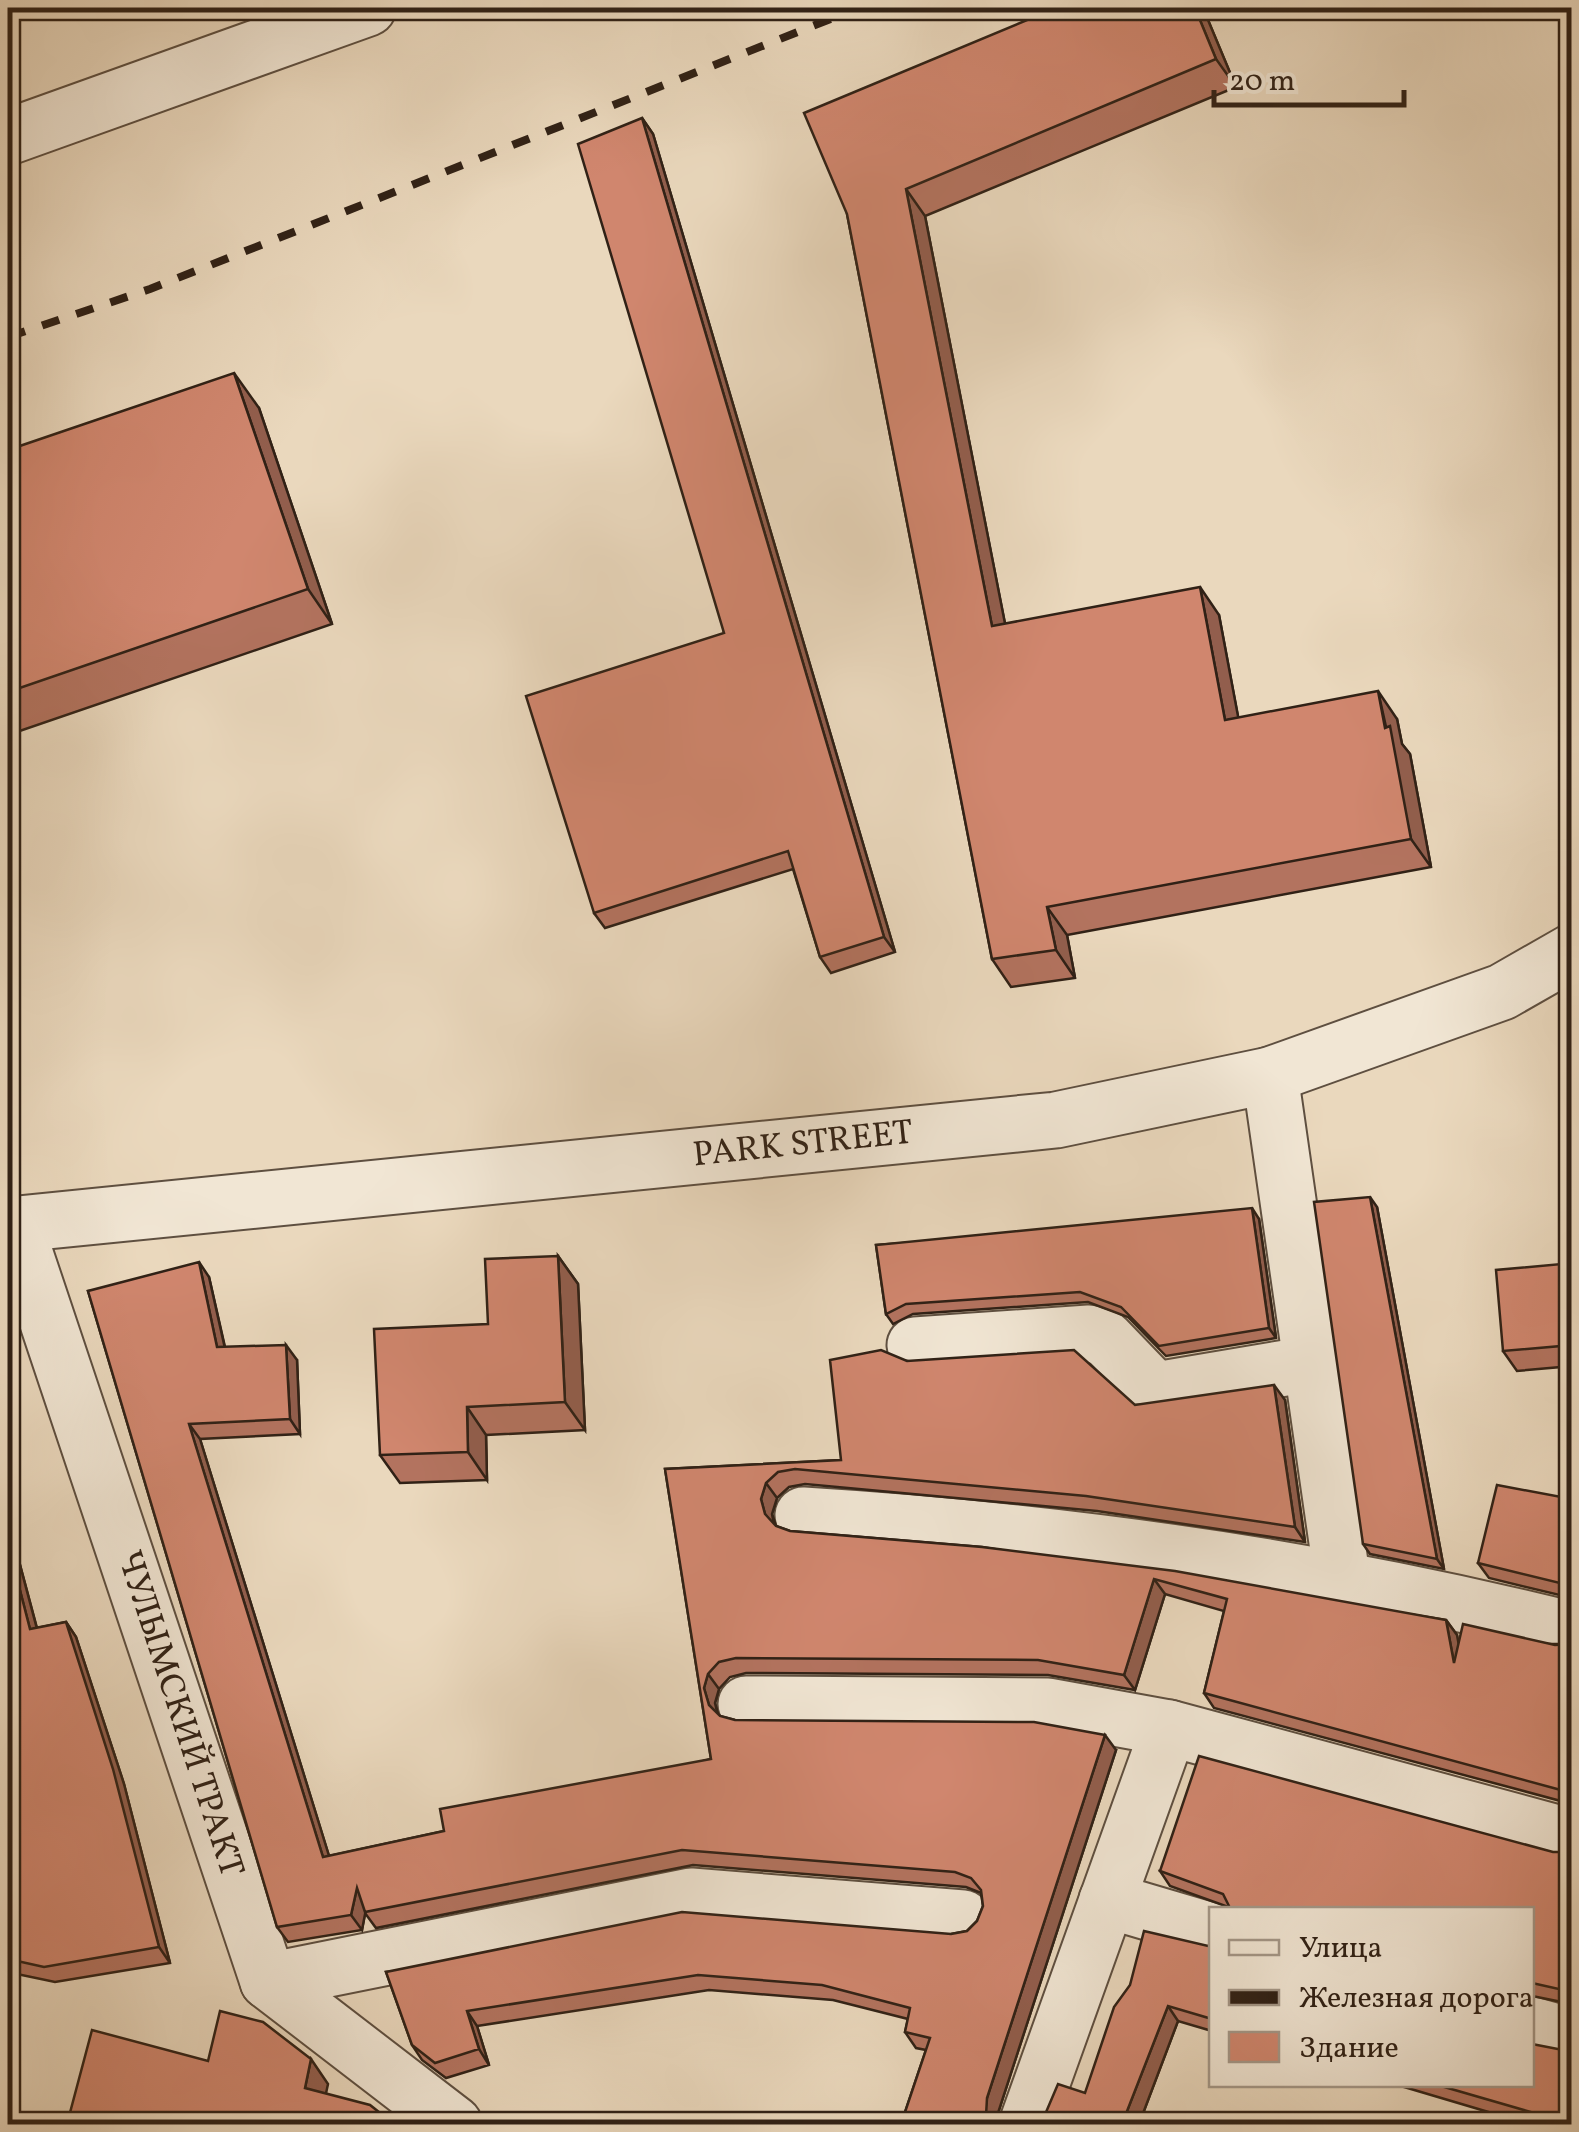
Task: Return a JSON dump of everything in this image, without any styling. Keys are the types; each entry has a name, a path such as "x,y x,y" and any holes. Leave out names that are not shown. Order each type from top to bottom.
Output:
{"street":[{"path":"8,137 368,8"},
{"name":"PARK STREET","path":"12,1225 1056,1120 1270,1075 1502,992 1572,952"},
{"path":"1270,1075 1343,1584"},
{"name":"ЧУЛЫМСКИЙ ТРАКТ","path":"12,1225 268,1981"},
{"path":"915,1344 1088,1333 1106,1339 1155,1390 1310,1364"},
{"path":"803,1515 918,1522 1194,1556 1572,1630"},
{"path":"746,1704 1048,1706 1168,1728 1572,1837"},
{"path":"1027,2124 1168,1728"},
{"path":"268,1981 691,1896 962,1918"},
{"path":"1107,1900 1209,1930"},
{"path":"268,1981 454,2124"},
{"path":"1534,2026 1572,2036"}],"building":[{"path":"1056,8 1195,8 1216,59 906,189 992,626 1200,587 1225,720 1378,691 1385,728 1390,726 1411,839 1047,907 1056,950 992,959 847,214 804,113"},
{"path":"642,118 884,937 820,957 788,851 594,913 526,696 724,633 578,144"},
{"path":"234,373 308,589 8,692 8,450"},
{"path":"1370,1197 1437,1559 1363,1544 1314,1202"},
{"path":"1252,1208 1269,1328 1159,1346 1121,1307 1080,1292 906,1304 886,1314 876,1245"},
{"path":"558,1256 565,1402 467,1407 468,1452 380,1455 374,1329 488,1324 485,1259"},
{"path":"199,1262 217,1347 286,1345 290,1419 189,1424 323,1857 444,1831 440,1809 711,1759 665,1469 841,1460 830,1360 881,1350 907,1361 1074,1350 1135,1405 1274,1385 1295,1527 1086,1496 795,1469 778,1472 766,1483 761,1499 765,1514 776,1526 790,1531 982,1547 1175,1571 1446,1620 1454,1663 1463,1624 1555,1645 1572,1644 1572,1793 1204,1693 1227,1599 1154,1579 1124,1675 1038,1660 736,1658 719,1662 708,1674 704,1688 709,1705 720,1716 735,1720 1034,1722 1105,1735 987,2098 983,2124 901,2124 930,2038 905,2032 910,2008 822,1985 698,1975 467,2011 479,2049 435,2063 412,2045 386,1972 682,1912 951,1934 967,1931 977,1921 983,1906 981,1890 971,1878 955,1872 682,1850 365,1912 357,1888 351,1915 277,1927 88,1291"},
{"path":"1572,1263 1572,1345 1503,1351 1496,1270"},
{"path":"1497,1485 1572,1499 1572,1586 1478,1563"},
{"path":"8,1544 30,1629 66,1622 113,1769 159,1947 44,1967 8,1959"},
{"path":"1199,1756 1553,1852 1572,1851 1572,1992 1534,1983 1534,1907 1230,1907 1223,1894 1160,1871"},
{"path":"1144,1931 1209,1946 1209,2018 1168,2006 1122,2124 1041,2124 1058,2084 1085,2093 1114,2007 1130,1985"},
{"path":"220,2011 263,2022 311,2059 305,2088 370,2105 394,2124 67,2124 92,2030 208,2061"},
{"path":"1534,2044 1572,2050 1572,2124 1444,2087 1534,2087"}],"railway":[{"path":"8,337 150,289 858,8"}]}
